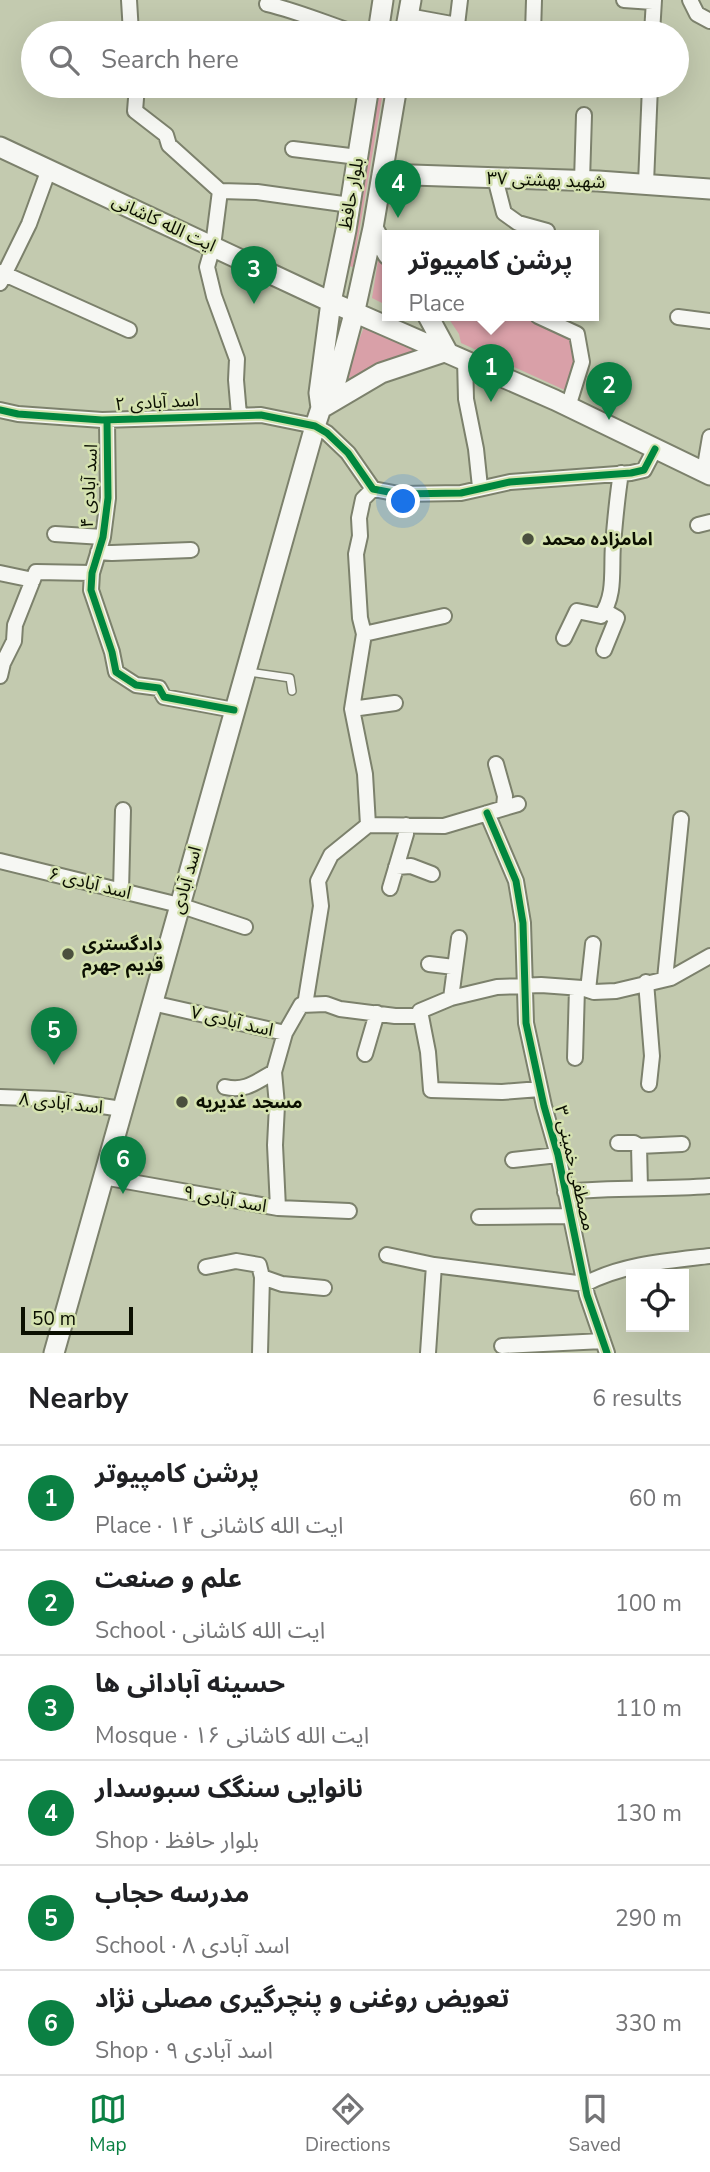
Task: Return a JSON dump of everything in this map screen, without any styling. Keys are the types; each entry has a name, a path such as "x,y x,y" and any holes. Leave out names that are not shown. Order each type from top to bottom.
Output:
{"main road":[{"path":"380,21 383,0"},
{"name":"بلوار حافظ","path":"331,302 367,98"},
{"name":"بلوار حافظ","path":"355,310 382,244 382,174 395,98"},
{"name":"ایت الله کاشانی","path":"0,147 331,302 456,355 707,474"},
{"name":"شهید بهشتی ۳۷","path":"382,174 646,183 710,189"},
{"name":"اسد آبادی","path":"54,1353 318,417 331,302"},
{"name":"اسد آبادی","path":"318,417 332,396 355,310"},
{"path":"318,417 381,373 456,355 432,321"}],"street":[{"path":"129,0 130,21"},
{"path":"457,21 460,0"},
{"path":"533,21 534,0"},
{"path":"624,0 653,1 652,21"},
{"path":"690,0 697,13 710,21"},
{"path":"267,4 295,10 319,21"},
{"path":"408,16 435,21"},
{"path":"136,98 135,111 166,135 169,145 220,191 257,192 350,205"},
{"path":"646,183 650,98"},
{"path":"582,181 584,115"},
{"path":"293,149 358,156"},
{"path":"49,169 29,224 1,276 130,330"},
{"path":"495,178 504,213 518,223 543,230"},
{"path":"220,191 213,246 207,267 214,296 237,359 239,415"},
{"path":"678,317 710,321"},
{"path":"549,321 577,334 582,362 568,407"},
{"path":"456,355 464,373 480,487"},
{"name":"اسد آبادی ۲","path":"0,410 61,418 107,420 239,415 318,417"},
{"path":"318,417 327,433 348,453 373,489 398,494 461,493 510,482 644,470 655,449"},
{"name":"اسد آبادی ۴","path":"107,420 108,498 103,537 92,573 91,590 116,672 136,685 159,688 164,696 234,710"},
{"path":"707,474 710,437"},
{"path":"564,638 577,611 601,616 605,611 612,588 614,524 621,473"},
{"path":"368,825 365,774 352,709 363,634 356,554 363,499 373,489"},
{"path":"55,534 103,537"},
{"path":"98,552 191,550"},
{"path":"0,676 14,641 15,625 36,572 92,573"},
{"path":"0,573 33,580"},
{"path":"604,650 617,618 605,611"},
{"path":"363,634 444,616"},
{"path":"352,709 395,702"},
{"path":"421,1016 341,1009 326,1004 305,1005 321,906 318,881 331,856 368,825 444,826 511,805 505,796 496,764"},
{"path":"121,891 123,810"},
{"name":"مصطفی خمینی ۳","path":"487,813 516,881 523,923 526,1023 558,1155 584,1284 605,1347"},
{"path":"665,979 681,819"},
{"path":"390,888 406,834 406,825"},
{"name":"اسد آبادی ۶","path":"0,861 179,905 245,927"},
{"path":"396,867 411,866 432,874"},
{"path":"451,998 459,938"},
{"path":"575,1058 582,989 593,944"},
{"path":"540,1089 502,1092 431,1090 428,1052 420,1011 451,998 497,987 541,985 594,992 616,991 665,979 688,970 698,961 710,956"},
{"path":"429,964 454,967"},
{"path":"646,982 652,1056 649,1084"},
{"name":"اسد آبادی ۷","path":"152,1003 285,1033 302,1005 305,1005"},
{"path":"365,1054 377,1013"},
{"path":"278,1208 274,1072 285,1033"},
{"path":"225,1087 249,1087 274,1072"},
{"name":"اسد آبادی ۸","path":"0,1097 54,1099 122,1109"},
{"path":"618,1143 634,1143 639,1146 682,1144"},
{"path":"639,1146 640,1188"},
{"path":"513,1160 558,1155"},
{"name":"اسد آبادی ۹","path":"103,1177 278,1208 349,1211"},
{"path":"565,1192 710,1186"},
{"path":"480,1217 570,1216"},
{"path":"387,1255 435,1265 584,1284 628,1268 710,1256"},
{"path":"206,1267 236,1261 259,1265 262,1277 260,1353"},
{"path":"428,1353 435,1265"},
{"path":"262,1277 282,1284 324,1288"},
{"path":"502,1346 605,1347"}],"lane":[{"path":"245,671 290,678 292,691"}],"shaded area":[{"path":"376,98 382,98 353,267 348,266"},
{"path":"379,255 382,260 382,303 372,298"},
{"path":"450,321 539,321 573,336 578,364 569,392 461,343 459,334"},
{"path":"364,327 422,351 381,363 343,381"}],"cycle path":[{"path":"0,410 18,414 102,420 261,415 315,426 327,433 348,453 373,489 399,494 461,493 510,482 631,473 644,470 655,449"},
{"path":"107,420 108,498 103,537 92,573 91,590 116,672 136,685 159,688 164,697 234,710"},
{"path":"487,813 516,881 523,923 526,1023 558,1155 587,1295 607,1353"}],"place":[{"name":"نانوایی سنگک سبوسدار","path":"398,218"},
{"name":"حسینه آبادانی ها","path":"254,304"},
{"name":"پرشن کامپیوتر","path":"491,402"},
{"name":"علم و صنعت","path":"609,420"},
{"name":"امامزاده محمد","path":"528,539"},
{"name":"دادگستری قدیم جهرم","path":"68,954"},
{"name":"مدرسه حجاب","path":"54,1065"},
{"name":"مسجد غدیریه","path":"182,1102"},
{"name":"تعویض روغنی و پنچرگیری مصلی نژاد","path":"123,1194"}]}
